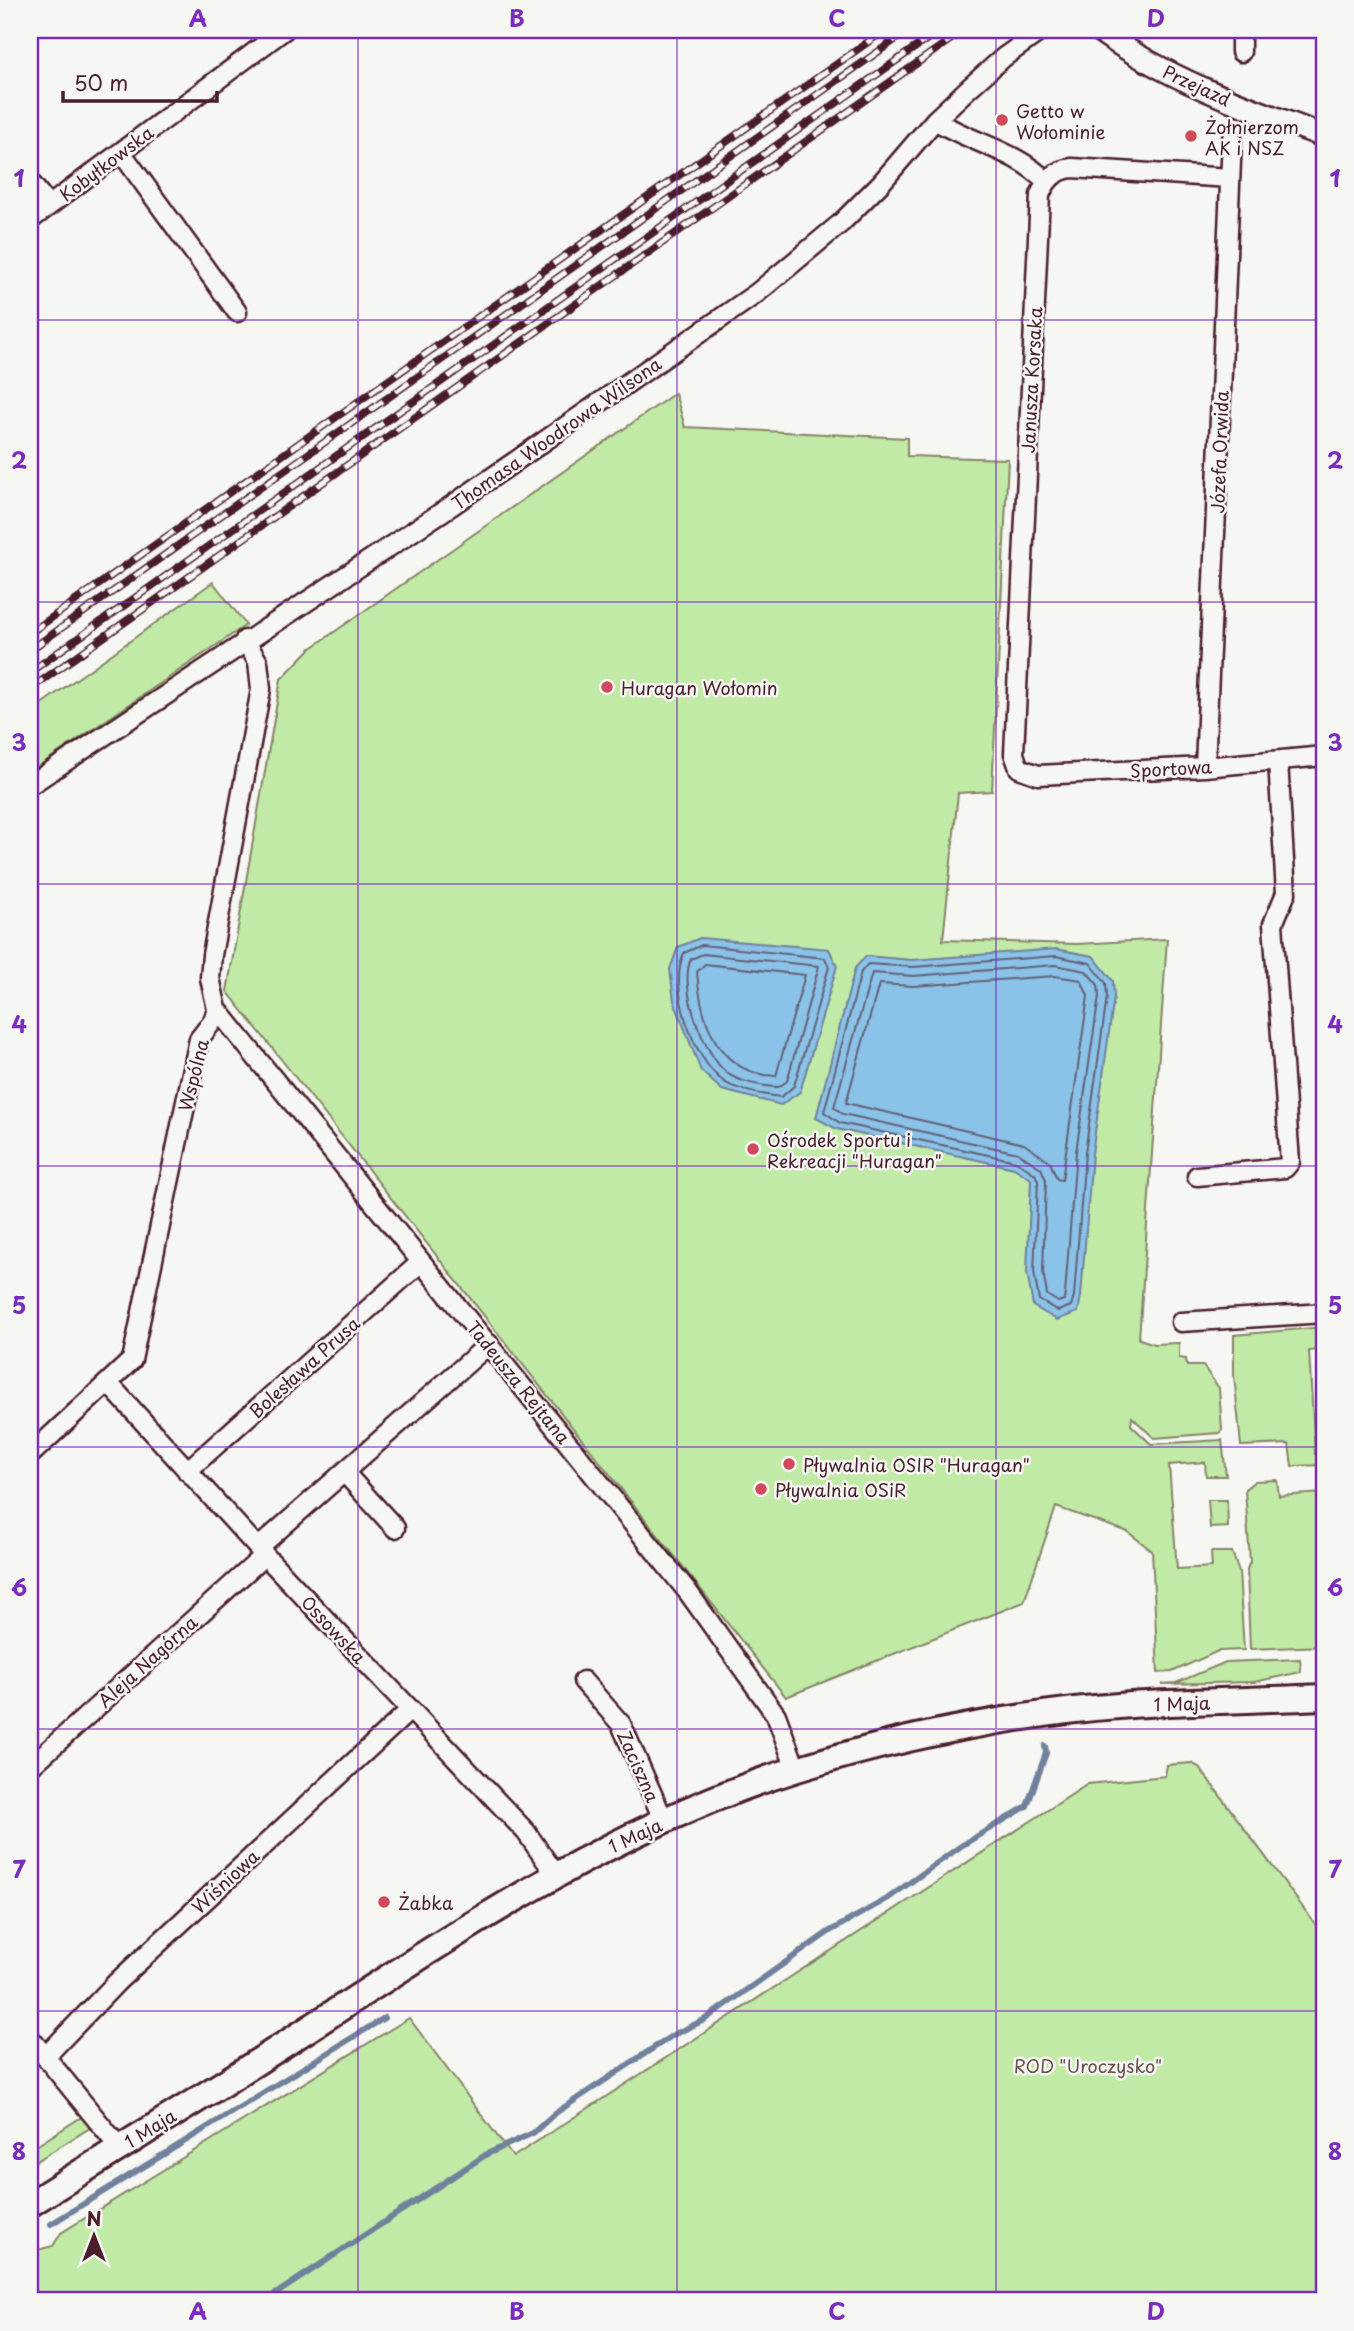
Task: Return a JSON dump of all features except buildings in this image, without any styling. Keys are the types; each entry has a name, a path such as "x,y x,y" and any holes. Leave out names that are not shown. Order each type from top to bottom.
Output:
{"main road":[{"name":"1 Maja","path":"30,2204 556,1875 664,1821 796,1769 925,1735 1029,1716 1163,1704 1324,1697"}],"street":[{"name":"Kobyłkowska","path":"30,220 284,30"},
{"name":"Thomasa Woodrowa Wilsona","path":"30,785 451,506 757,293 841,223 881,183 935,120 1003,57 1042,30"},
{"path":"1241,30 1241,51"},
{"name":"Przejazd","path":"1105,35 1198,87 1324,136"},
{"path":"935,120 960,136 1031,166 1046,181 1063,169 1072,168 1230,178"},
{"name":"Józefa Orwida","path":"1205,767 1233,138"},
{"path":"121,152 237,312"},
{"name":"Janusza Korsaka","path":"1019,768 1014,754 1013,727 1040,195 1046,181"},
{"path":"30,182 48,206"},
{"path":"217,1009 210,978 212,955 261,690 258,662 246,640"},
{"name":"Sportowa","path":"1019,768 1038,775 1205,767 1324,756"},
{"path":"1197,1176 1285,1168 1290,1162 1273,923 1286,893 1278,761"},
{"name":"Tadeusza Rejtana","path":"217,1009 688,1592 776,1715 796,1769"},
{"name":"Wspólna","path":"30,1455 132,1360 199,1039 213,1021 217,1009"},
{"name":"Bolesława Prusa","path":"187,1471 421,1262"},
{"path":"1181,1322 1324,1313"},
{"name":"Aleja Nagórna","path":"30,1767 262,1552 344,1472 489,1344"},
{"name":"Ossowska","path":"109,1384 262,1552 526,1832 556,1875"},
{"path":"344,1472 395,1528"},
{"name":"Zaciszna","path":"583,1681 621,1724 664,1821"},
{"name":"Wiśniowa","path":"45,2057 117,1982 410,1710"},
{"path":"30,2038 119,2147"}],"green space":[{"name":"Ośrodek Sportu i Rekreacji \"Huragan\"","path":"675,393 685,427 907,438 907,456 1008,459 992,791 958,793 943,940 1077,944 1167,939 1139,1339 1155,1344 1179,1343 1179,1358 1186,1359 1187,1366 1203,1366 1219,1388 1222,1430 1219,1433 1154,1438 1132,1417 1131,1425 1151,1444 1222,1440 1226,1476 1206,1476 1205,1462 1169,1465 1177,1569 1212,1567 1211,1552 1232,1552 1239,1572 1244,1650 1218,1651 1172,1672 1158,1673 1152,1551 1128,1532 1056,1507 1024,1602 786,1697 227,991 281,679 310,649"},
{"path":"213,582 246,625 30,772 30,712"},
{"path":"1324,1327 1324,1349 1309,1351 1315,1454 1324,1454 1324,1465 1292,1466 1289,1444 1241,1446 1234,1375 1234,1335"},
{"path":"1277,1480 1279,1496 1324,1493 1324,1646 1250,1649 1247,1569 1250,1562 1245,1489 1255,1481"},
{"path":"1208,1500 1227,1500 1228,1527 1210,1528"},
{"path":"1300,1659 1301,1672 1254,1682 1162,1684 1176,1683 1226,1662"},
{"name":"ROD \"Uroczysko\"","path":"1191,1763 1199,1767 1324,1936 1324,2301 30,2301 30,2252 53,2246 61,2233 409,2018 513,2157 1088,1784 1165,1776 1167,1765"},
{"path":"83,2116 93,2126 30,2165 30,2150"}],"water":[{"path":"700,938 829,949 837,966 800,1092 781,1105 722,1090 701,1071 674,1001 670,969 678,947"},
{"path":"1056,949 1093,956 1113,981 1114,997 1092,1154 1081,1296 1078,1312 1057,1320 1033,1306 1027,1272 1031,1179 1014,1168 837,1129 816,1118 855,968 866,956 912,960"}],"waterway":[{"path":"265,2301 487,2154 533,2133 554,2114 673,2035 704,2020 830,1931 887,1899 961,1846 1027,1806 1046,1753 1045,1746"},
{"path":"51,2224 384,2018"}],"railway":[{"path":"30,633 885,30"},
{"path":"30,650 909,30"},
{"path":"30,672 940,30"},
{"path":"30,689 964,30"}],"place":[{"name":"Getto w Wołominie","path":"1002,120"},
{"name":"Żołnierzom AK i NSZ","path":"1191,136"},
{"name":"Huragan Wołomin","path":"607,687"},
{"name":"Ośrodek Sportu i Rekreacji \"Huragan\"","path":"753,1149"},
{"name":"Pływalnia OSIR \"Huragan\"","path":"789,1464"},
{"name":"Pływalnia OSiR","path":"761,1489"},
{"name":"Żabka","path":"384,1902"}]}
